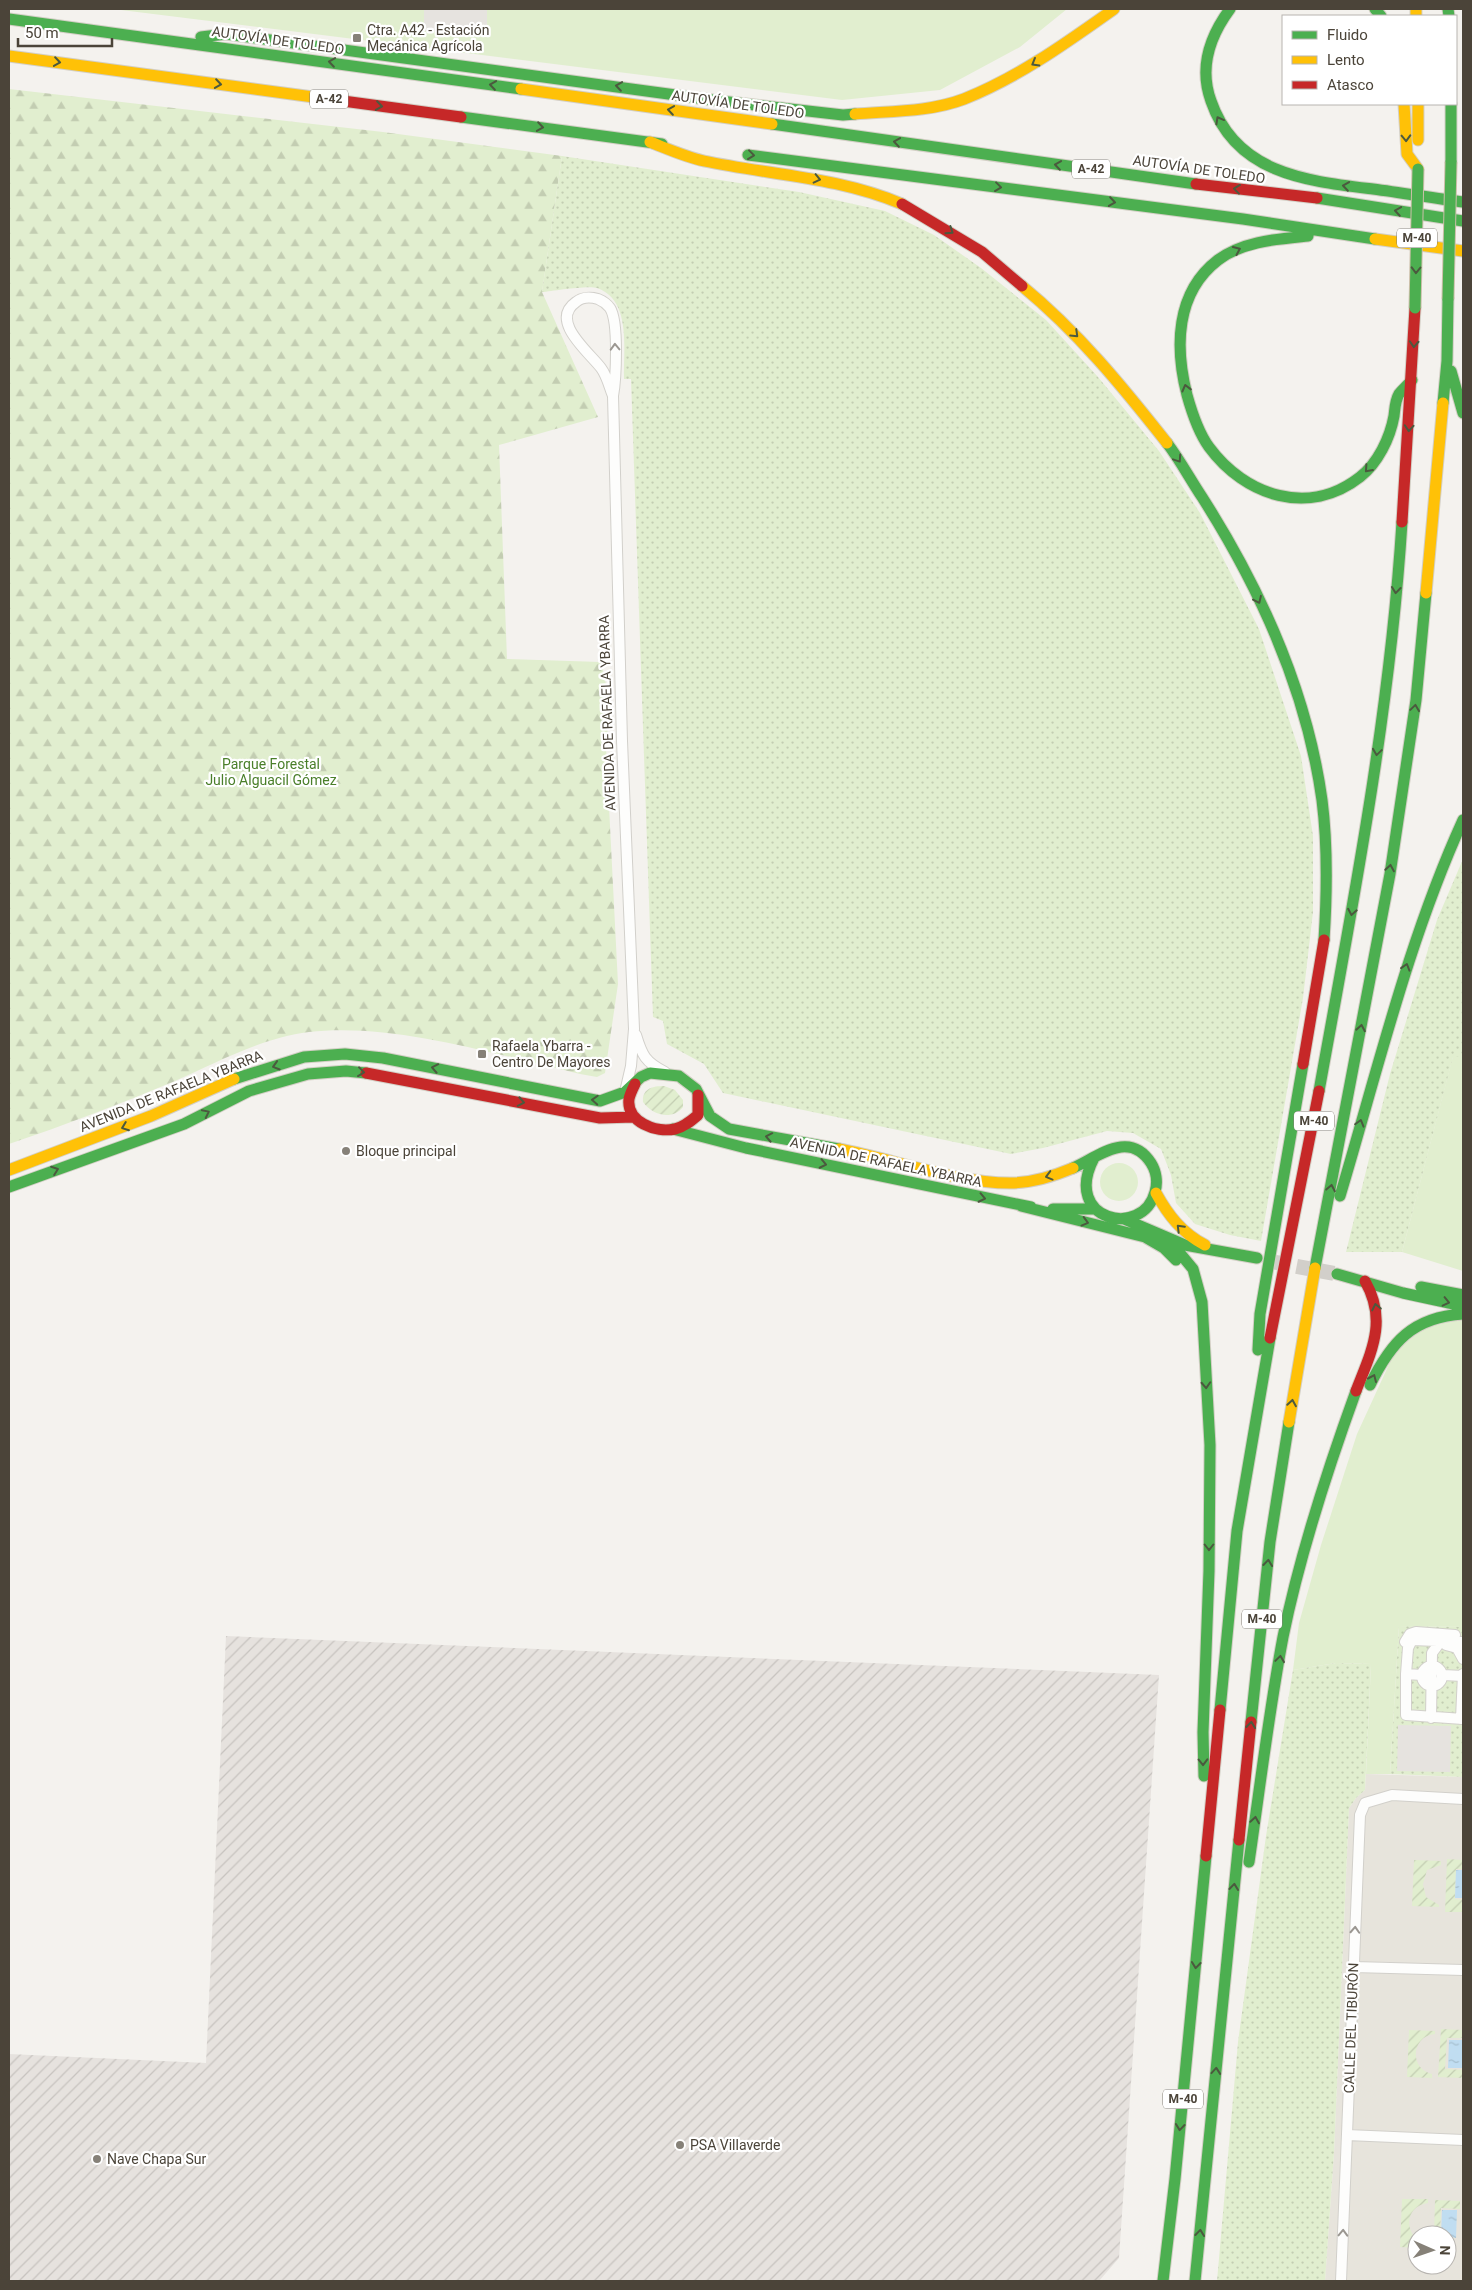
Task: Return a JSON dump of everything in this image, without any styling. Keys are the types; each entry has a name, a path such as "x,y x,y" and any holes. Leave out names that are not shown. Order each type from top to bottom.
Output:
{"main road":[{"path":"1074,34 1099,9"},
{"path":"172,40 226,34 843,115 922,109 964,99 1040,60 1074,34 1114,9"},
{"path":"1230,9 1216,28 1208,53 1206,79 1214,110 1223,128 1250,156 1270,168 1318,182 1463,202"},
{"name":"AUTOVÍA DE TOLEDO","path":"9,19 172,40 1165,180 1314,198 1463,220"},
{"name":"A-42","path":"9,56 708,150"},
{"path":"1404,105 1406,154 1418,169"},
{"name":"M-40","path":"1163,2281 1237,1531 1260,1386 1313,1125 1360,866 1385,697 1400,554 1412,380 1416,308 1418,105"},
{"name":"M-40","path":"1195,2281 1270,1542 1311,1287 1390,874 1416,700 1448,361 1451,105"},
{"path":"650,142 702,160 806,176 861,189 907,207 946,228 1026,287 1092,351 1168,444 1200,491 1236,552 1276,637 1305,715 1320,782 1327,897 1321,959 1260,1314 1260,1386"},
{"name":"A-42","path":"738,154 1243,219 1334,234 1463,251"},
{"path":"1334,234 1258,241 1219,258 1195,286 1181,318 1180,355 1185,386 1194,416 1208,446 1238,478 1267,495 1296,500 1320,498 1340,491 1360,478 1374,462 1387,438 1398,397 1412,380"},
{"path":"1373,239 1463,259"},
{"path":"1448,361 1463,413"},
{"path":"1311,1287 1347,1175 1383,1042 1419,925 1463,820"},
{"name":"AVENIDA DE RAFAELA YBARRA","path":"9,1170 151,1116 244,1075 304,1057 345,1054 383,1058 600,1101 625,1092 637,1080 650,1073 668,1074 678,1076 696,1089 710,1116 729,1129 875,1156 980,1180 1010,1183 1036,1180 1059,1173 1094,1158 1112,1147 1134,1148 1147,1158 1155,1171 1156,1193 1165,1210 1179,1228 1188,1236 1218,1251"},
{"path":"9,1187 184,1124 250,1091 308,1074 346,1071 382,1075 600,1118 634,1116 629,1097 637,1080"},
{"path":"673,1130 687,1127 698,1115 696,1089"},
{"name":"AVENIDA DE RAFAELA YBARRA","path":"634,1116 642,1124 652,1129 673,1130 746,1148 1021,1206 1062,1210 1095,1208 1108,1217 1124,1219 1152,1229 1170,1240 1192,1247 1257,1258"},
{"path":"1094,1158 1088,1165 1084,1181 1086,1195 1095,1208"},
{"path":"1124,1219 1144,1211 1156,1193"},
{"path":"1021,1206 1145,1238 1164,1248 1182,1267 1191,1286 1204,1336"},
{"path":"1170,1240 1185,1258 1197,1278 1202,1302 1204,1336 1210,1445 1209,1571 1203,1732 1206,1860"},
{"path":"1337,1274 1404,1293 1463,1306"},
{"path":"1365,1281 1463,1294"},
{"path":"1227,1952 1243,1896 1283,1638 1324,1479 1376,1337 1378,1324 1376,1308 1372,1293 1365,1281"},
{"path":"1312,1520 1377,1369 1385,1356 1403,1336 1419,1324 1444,1314 1463,1314"}],"street":[{"name":"AVENIDA DE RAFAELA YBARRA","path":"613,396 602,369 571,334 568,324 568,314 571,306 584,298 594,298 603,301 610,308 614,319 616,379 613,396 622,741 634,1029"},
{"path":"634,1029 642,1055 654,1066 668,1074"},
{"path":"625,1092 634,1029"},
{"path":"1443,1675 1463,1675 1462,1719 1406,1715 1404,1711 1406,1638 1410,1634 1425,1632 1460,1637"},
{"path":"1406,1659 1412,1640 1442,1641 1460,1637"},
{"path":"1431,1718 1431,1656 1433,1650 1442,1641"},
{"path":"1422,1675 1432,1662 1436,1651 1447,1645 1460,1651 1463,1659"},
{"path":"1422,1675 1425,1683 1432,1686 1441,1682 1443,1675 1441,1670 1432,1662"},
{"path":"1406,1674 1422,1675"},
{"name":"CALLE DEL TIBURÓN","path":"1341,2281 1360,1816 1365,1803 1392,1796 1463,1799"},
{"path":"1354,1967 1463,1970"},
{"path":"1347,2135 1463,2140"}],"shaded area":[{"path":"424,9 487,9 487,30 424,31"},
{"path":"226,1636 1159,1675 1119,2258 1099,2281 9,2281 9,2054 206,2063"},
{"path":"1398,1725 1451,1726 1450,1772 1397,1771"},
{"path":"1366,1774 1463,1777 1463,2281 1325,2281 1334,2153 1349,1808 1365,1790"}],"green space":[{"path":"113,9 1067,9 1020,47 940,90 842,100"},
{"name":"Parque Forestal Julio Alguacil Gómez","path":"9,89 383,132 562,156 542,292 598,417 499,445 507,659 601,662 610,702 606,747 618,984 605,1073 597,1077 580,1074 445,1042 410,1036 341,1030 309,1032 257,1045 134,1098 9,1144"},
{"path":"562,156 799,192 885,211 934,235 981,268 1046,320 1098,377 1159,451 1200,513 1259,629 1301,756 1313,836 1313,912 1303,998 1261,1241 1230,1235 1195,1224 1176,1203 1171,1175 1161,1149 1133,1133 1107,1131 1043,1148 1011,1154 723,1093 704,1064 667,1044 663,1021 653,1017 631,379 624,379 624,341 621,314 616,303 608,294 593,287 542,292"},
{"path":"1463,859 1463,1056 1453,1057 1402,1252 1346,1252 1390,1074 1437,920"},
{"path":"1453,1056 1463,1056 1463,1271 1402,1252"},
{"path":"664,1086 675,1090 683,1100 683,1107 673,1114 662,1115 657,1113 643,1102 646,1091"},
{"path":"1119,1163 1126,1164 1132,1169 1137,1175 1137,1189 1132,1195 1126,1200 1119,1201 1112,1200 1106,1195 1101,1189 1100,1182 1101,1175 1106,1169 1112,1164"},
{"path":"1463,1320 1463,1627 1399,1626 1390,1774 1366,1774 1371,1664 1336,1663 1293,1670 1299,1623 1321,1545 1357,1434 1391,1360 1404,1344 1430,1324"},
{"path":"1399,1626 1463,1627 1463,1777 1390,1774"},
{"path":"1336,1663 1371,1664 1365,1790 1349,1808 1334,2153 1325,2281 1217,2281 1238,2042 1266,1836 1293,1670"},
{"path":"1447,1859 1463,1860 1463,1869 1456,1869 1455,1899 1463,1900 1463,1912 1445,1912"},
{"path":"1414,1860 1441,1861 1441,1865 1427,1870 1423,1884 1426,1897 1439,1905 1439,1907 1412,1906"},
{"path":"1441,2029 1463,2030 1463,2038 1447,2038 1445,2069 1463,2070 1463,2078 1438,2077"},
{"path":"1409,2030 1435,2031 1435,2034 1421,2040 1417,2046 1416,2053 1419,2066 1432,2074 1432,2078 1407,2077"},
{"path":"1402,2199 1428,2199 1428,2203 1416,2208 1412,2213 1409,2225 1407,2225 1407,2247 1400,2247"},
{"path":"1435,2200 1460,2201 1460,2209 1441,2208 1440,2225 1434,2225"}],"water":[{"path":"1456,1870 1463,1870 1463,1898 1455,1898"},
{"path":"1449,2040 1463,2040 1463,2068 1448,2068"},
{"path":"1442,2210 1457,2210 1456,2225 1441,2225"}],"tunnel":[{"path":"1274,1262 1337,1274"}],"traffic: fast":[{"path":"1230,9 1217,30 1208,53 1206,65 1208,89 1211,101 1222,125 1238,144 1256,159 1299,177 1323,182 1463,202"},
{"path":"1375,9 1380,15"},
{"path":"1448,9 1449,15"},
{"path":"9,19 521,89"},
{"path":"201,37 226,34 720,101 843,115 855,114"},
{"path":"1451,105 1451,162"},
{"path":"461,117 662,144"},
{"path":"772,124 1196,184"},
{"path":"748,155 1243,219 1375,239"},
{"path":"1448,299 1451,162"},
{"path":"1415,308 1418,169"},
{"path":"1317,198 1463,221"},
{"path":"1308,236 1261,242 1238,249 1218,260 1204,273 1193,288 1182,322 1180,340 1181,359 1183,377 1191,409 1209,447 1224,464 1241,478 1259,489 1299,498 1320,496 1340,489 1360,477 1372,465 1390,433 1398,397 1412,380"},
{"path":"1443,403 1447,361 1448,299"},
{"path":"1451,371 1463,413"},
{"path":"1167,443 1202,497 1243,568 1262,604 1293,681 1315,760 1322,800 1326,870 1324,940"},
{"path":"1319,1091 1369,808 1389,665 1402,522"},
{"path":"1315,1268 1390,874 1416,700 1426,593"},
{"path":"1340,1196 1410,959 1443,866 1463,820"},
{"path":"234,1079 304,1057 345,1054 383,1058 600,1101 625,1092 641,1077 650,1073 679,1076 696,1089 710,1116 729,1129 839,1149"},
{"path":"1258,1350 1260,1314 1303,1064"},
{"path":"9,1187 184,1124 249,1091 308,1074 346,1071 366,1073"},
{"path":"673,1129 746,1148 1031,1207"},
{"path":"1073,1168 1103,1153 1113,1149 1133,1148 1142,1153 1151,1163 1155,1173 1156,1188 1148,1207 1136,1215 1122,1219 1108,1216 1096,1209 1088,1196 1087,1179 1094,1158"},
{"path":"1021,1206 1145,1237 1164,1248 1176,1260"},
{"path":"1053,1209 1095,1209"},
{"path":"1124,1219 1185,1245 1257,1258"},
{"path":"1169,1240 1193,1269 1202,1302 1210,1445 1209,1571 1203,1732 1204,1776"},
{"path":"1337,1274 1403,1293 1463,1306"},
{"path":"1421,1287 1463,1295"},
{"path":"1370,1385 1386,1356 1406,1334 1430,1320 1463,1314"},
{"path":"1220,1710 1237,1531 1270,1338"},
{"path":"1249,1862 1273,1693 1290,1606 1315,1512 1356,1391"},
{"path":"1251,1722 1270,1542 1289,1422"},
{"path":"1195,2281 1239,1840"},
{"path":"1163,2281 1175,2179 1206,1856"}],"traffic: slow":[{"path":"855,114 924,109 964,99 1023,70 1114,9"},
{"path":"1416,9 1416,15"},
{"path":"9,56 343,101"},
{"path":"521,89 772,124"},
{"path":"1404,105 1407,154 1418,169"},
{"path":"1418,105 1418,140"},
{"path":"650,142 704,161 829,182 878,195 902,204"},
{"path":"1375,239 1463,251"},
{"path":"1022,286 1081,341 1116,380 1167,443"},
{"path":"1426,593 1443,403"},
{"path":"9,1170 151,1116 234,1079"},
{"path":"839,1149 947,1175 990,1182 1026,1182 1073,1168"},
{"path":"1156,1193 1176,1223 1189,1235 1205,1245"},
{"path":"1289,1422 1315,1268"}],"traffic: jam":[{"path":"343,101 461,117"},
{"path":"1196,184 1317,198"},
{"path":"902,204 982,252 1022,286"},
{"path":"1402,522 1415,308"},
{"path":"1303,1064 1324,940"},
{"path":"366,1073 600,1118 634,1117"},
{"path":"635,1084 629,1099 629,1107 632,1114 644,1124 659,1129 678,1128 687,1124 698,1115 698,1095"},
{"path":"1270,1338 1319,1091"},
{"path":"1356,1391 1372,1350 1375,1336 1375,1310 1372,1296 1365,1281"},
{"path":"1206,1856 1220,1710"},
{"path":"1239,1840 1251,1722"}],"place":[{"name":"Ctra. A42 - Estación Mecánica Agrícola","path":"357,38"},
{"name":"Rafaela Ybarra - Centro De Mayores","path":"482,1054"},
{"name":"Bloque principal","path":"346,1151"},
{"name":"PSA Villaverde","path":"680,2145"},
{"name":"Nave Chapa Sur","path":"97,2159"}]}
